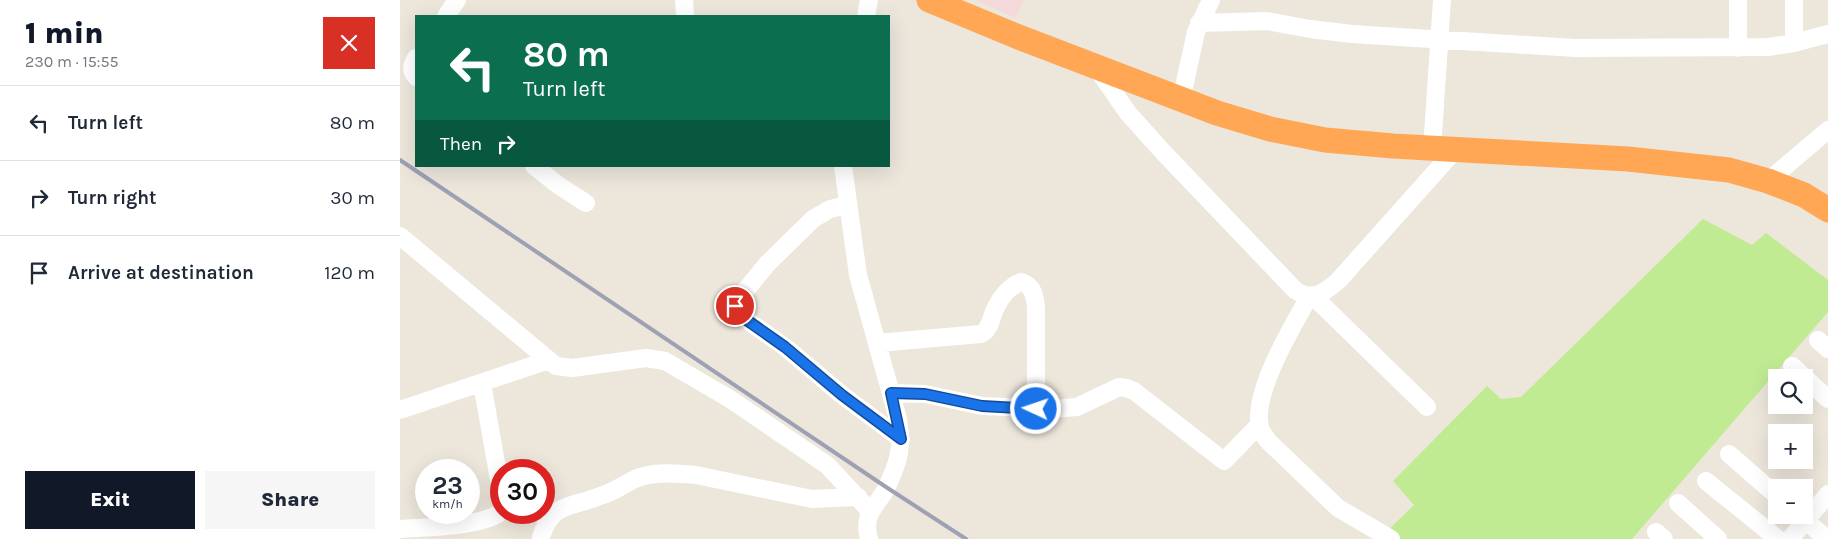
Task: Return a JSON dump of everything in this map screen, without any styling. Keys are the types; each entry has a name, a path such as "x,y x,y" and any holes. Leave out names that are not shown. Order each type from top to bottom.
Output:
{"highway":[{"path":"929,0 1181,100 1216,113 1270,129 1325,140 1655,162 1729,170 1768,181 1804,195 1828,210"}],"street":[{"path":"447,15 457,0"},
{"path":"684,0 685,15"},
{"path":"866,15 869,0"},
{"path":"1181,100 1199,23 1211,0"},
{"path":"1391,539 1338,508 1268,441 1259,425 1263,394 1277,356 1312,297 1328,289 1338,281 1443,149 1440,39 1442,0"},
{"path":"1738,0 1738,48"},
{"path":"1794,0 1794,43"},
{"path":"1199,23 1267,21 1352,34 1575,48 1768,47 1794,43 1828,34"},
{"path":"415,60 412,66 415,76"},
{"path":"1096,66 1119,101 1163,152 1295,290 1312,297 1427,407"},
{"path":"1768,181 1828,130"},
{"path":"535,167 566,191 586,203"},
{"path":"843,167 858,275 891,393 901,439 900,452 886,488 870,511 866,528 869,539"},
{"path":"848,205 830,209 813,219 767,264 737,301 736,311 785,347 842,395 901,439"},
{"path":"400,236 548,360 563,368 646,358 665,361 730,399 827,465 870,511"},
{"path":"877,343 981,334 988,327 995,307 1005,295 1016,284 1025,283 1030,286 1036,308 1036,409"},
{"path":"400,410 548,360"},
{"path":"1792,366 1828,399"},
{"path":"482,383 495,459"},
{"path":"891,393 925,394 982,406 1066,409 1078,407 1119,387 1126,388 1134,391 1224,462 1259,425"},
{"path":"1729,454 1768,488"},
{"path":"541,537 545,524 551,516 561,509 609,493 643,476 680,473 812,499 858,497"},
{"path":"1706,481 1778,539"},
{"path":"1813,508 1828,494"},
{"path":"1678,503 1718,539"},
{"path":"400,529 457,525 490,517"},
{"path":"1790,539 1799,524"},
{"path":"1809,524 1827,539"}],"shaded area":[{"path":"975,0 1024,0 1016,18"}],"green space":[{"path":"1703,219 1752,245 1766,233 1828,280 1828,312 1779,369 1768,369 1768,381 1632,539 1380,538 1414,505 1393,481 1487,386 1501,399 1521,397"}],"railway":[{"path":"400,160 966,539"}],"route":[{"path":"735,306 736,311 741,316 785,347 863,412 901,439 891,393 925,394 982,406 1036,409"}]}
